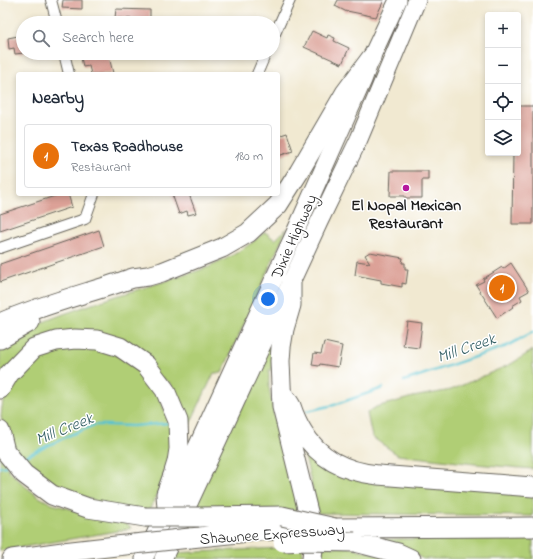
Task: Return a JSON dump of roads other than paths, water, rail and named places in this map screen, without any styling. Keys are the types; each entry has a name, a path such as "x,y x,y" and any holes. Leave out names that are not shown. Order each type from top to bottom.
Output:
{"highway":[{"path":"0,323 31,311 133,278 162,272 222,248 248,233 278,205 345,93 371,58"},
{"path":"0,339 29,322 48,314 136,286 148,276"},
{"path":"291,282 291,305 284,329 281,347 280,377 282,407 311,524 314,548 312,559"},
{"path":"0,389 9,374 34,348 56,341 75,339 97,340 120,347 146,365 165,390 178,421 179,449 177,462 166,494 167,508"},
{"path":"282,393 290,405 297,422 309,442 318,451 336,464 348,469 378,475 533,487"},
{"path":"0,431 5,451 24,474 52,495 88,508 145,517 200,517 282,529 305,541 355,535 411,559"},
{"name":"Shawnee Expressway","path":"12,559 70,551 282,529 335,528 355,535 533,527"}],"main road":[{"name":"Dixie Highway","path":"144,559 293,237 398,0"},
{"name":"Dixie Highway","path":"163,559 359,139 417,0"}],"street":[{"path":"50,0 55,16"},
{"path":"280,22 290,0"},
{"path":"66,60 69,72"},
{"path":"258,72 263,60"},
{"path":"0,248 85,219 93,196"}],"waterway":[{"name":"Mill Creek","path":"404,381 507,346 533,332"},
{"name":"Mill Creek","path":"307,411 334,405 383,388"},
{"name":"Mill Creek","path":"20,459 70,435 95,425 133,426 168,423"},
{"name":"Mill Creek","path":"0,467 6,466"}],"place":[{"name":"El Nopal Mexican Restaurant","path":"406,188"},
{"name":"Texas Roadhouse","path":"502,288"}]}
